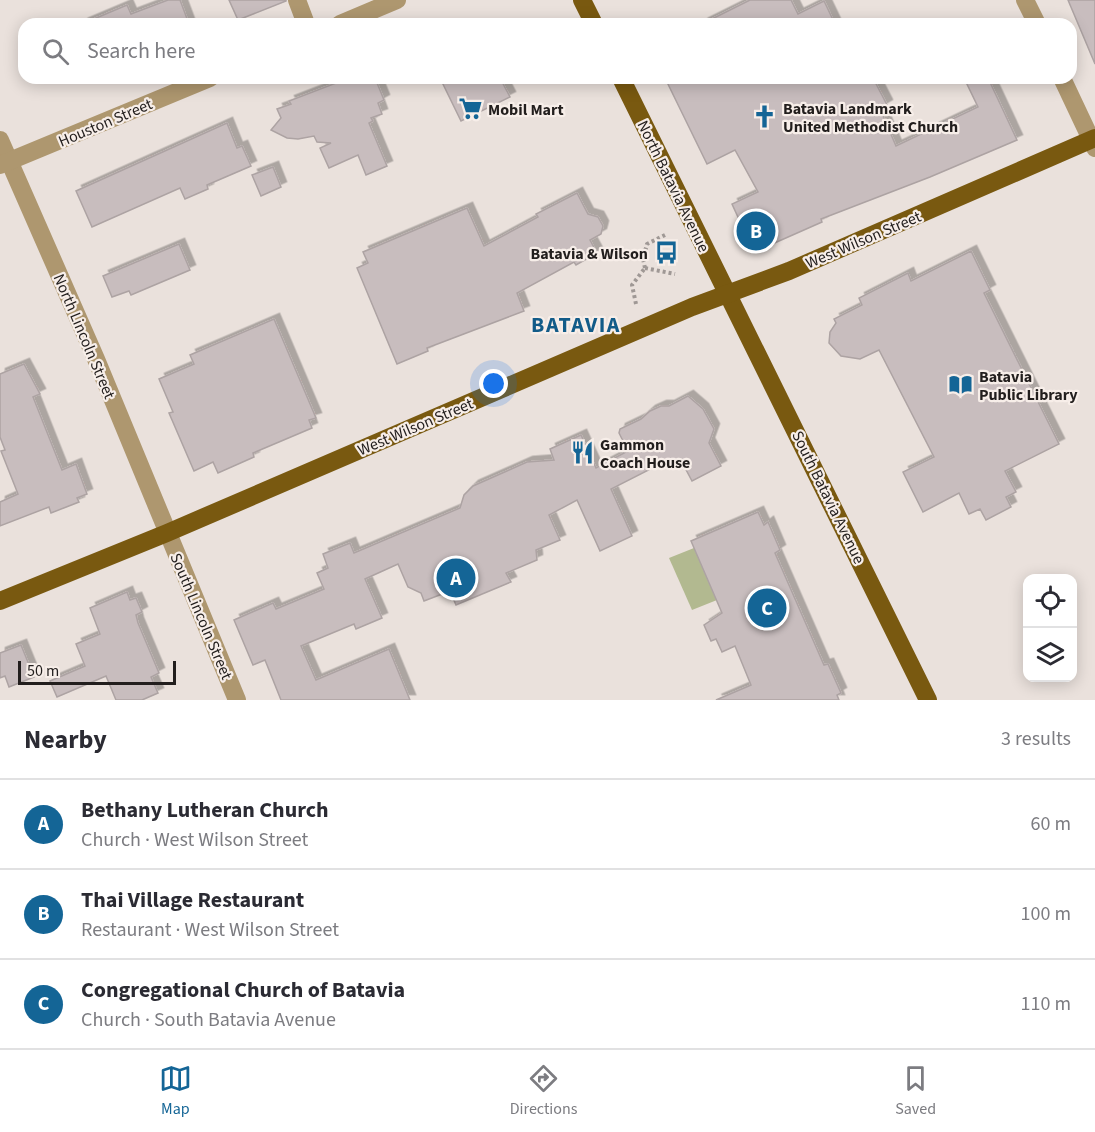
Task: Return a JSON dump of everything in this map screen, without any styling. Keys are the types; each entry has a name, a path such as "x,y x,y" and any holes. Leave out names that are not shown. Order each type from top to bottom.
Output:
{"main road":[{"path":"582,0 591,18"},
{"name":"North Batavia Avenue","path":"624,84 728,294"},
{"name":"West Wilson Street","path":"0,601 167,533 728,294 789,271 1094,142"},
{"name":"South Batavia Avenue","path":"728,294 928,700"}],"street":[{"path":"297,0 304,18"},
{"path":"354,18 397,0"},
{"path":"1025,0 1034,18"},
{"name":"Houston Street","path":"4,164 196,84"},
{"path":"1065,84 1094,142"},
{"name":"North Lincoln Street","path":"0,140 4,164 96,359 167,533"},
{"name":"South Lincoln Street","path":"167,533 237,700"}],"path":[{"path":"636,304 632,285 645,268 643,259 647,244 664,235"},
{"path":"645,268 675,274"}],"green space":[{"path":"694,548 717,600 692,610 669,558"}],"building":[{"path":"168,0 180,0 187,18 96,18 127,5 131,14"},
{"path":"229,0 286,0 243,18 237,18"},
{"path":"750,0 791,0 798,14 824,1 832,18 714,18"},
{"path":"1068,0 1095,0 1095,64 1077,18"},
{"path":"333,84 377,84 384,100 378,103 382,114 371,118 373,121 369,123 387,166 366,175 358,155 329,168 320,148 331,143 317,142 314,136 298,139 287,138 271,130 281,118 277,109 291,104 289,101"},
{"name":"Mobil Mart","path":"443,84 503,84 510,97 461,121"},
{"path":"668,84 876,84 887,105 880,109 896,146 978,107 967,84 991,84 1017,140 821,219 822,222 754,252 732,204 758,192 735,150 707,164"},
{"path":"227,123 237,148 242,146 251,166 207,185 208,189 185,199 180,188 92,227 76,191"},
{"path":"273,167 281,187 261,196 252,175"},
{"path":"577,193 588,214 598,217 603,226 601,234 590,240 597,253 576,265 574,262 517,293 524,311 427,348 428,351 397,364 357,268 368,263 363,252 467,208 484,246 538,217 536,214"},
{"path":"179,244 190,270 131,295 129,291 112,297 103,276"},
{"name":"Batavia Public Library","path":"971,251 990,290 984,293 1059,444 1005,471 1016,492 1006,497 1011,507 986,520 980,509 969,514 959,493 923,512 903,472 934,457 879,350 860,359 841,356 829,343 830,332 836,323 834,319 862,305 859,298 908,273 911,281"},
{"path":"274,319 316,418 309,420 312,428 253,453 254,457 218,473 213,462 194,471 169,413 173,412 159,379 194,364 190,355"},
{"path":"24,364 40,394 33,397 62,470 76,464 87,494 77,498 79,502 51,513 49,507 0,526 0,502 18,494 1,451 5,450 0,437 0,374"},
{"path":"688,396 703,409 714,429 709,443 721,466 692,481 684,466 666,461 611,489 632,536 600,551 577,500 549,515 560,540 536,550 537,560 506,573 511,582 456,605 450,591 424,601 421,593 408,587 398,564 365,579 382,618 356,629 354,624 301,646 316,680 389,649 410,700 281,700 265,660 253,665 234,620 273,603 276,609 324,589 317,573 328,568 323,554 350,543 354,553 460,508 464,495 473,486 527,462 554,460 550,449 581,435 596,468 628,451 619,433 620,429 641,419 650,411 661,406 669,406"},
{"path":"758,512 764,525 768,522 780,550 775,553 824,665 828,664 841,693 837,695 839,700 716,700 751,685 735,646 722,652 716,639 711,641 704,625 722,613 691,541"},
{"path":"127,592 130,600 136,598 142,612 136,615 159,673 151,677 158,693 142,700 116,700 106,676 57,697 50,681 85,666 76,644 100,634 90,608"},
{"path":"21,645 34,677 9,687 5,676 0,678 0,653"}],"place":[{"name":"Mobil Mart","path":"470,109"},
{"name":"Batavia Landmark United Methodist Church","path":"765,117"},
{"name":"Thai Village Restaurant","path":"756,231"},
{"name":"Batavia & Wilson","path":"666,253"},
{"name":"Batavia Public Library","path":"961,385"},
{"name":"Gammon Coach House","path":"582,453"},
{"name":"Bethany Lutheran Church","path":"456,578"},
{"name":"Congregational Church of Batavia","path":"767,608"}],"district":[{"name":"BATAVIA","path":"576,324"}]}
